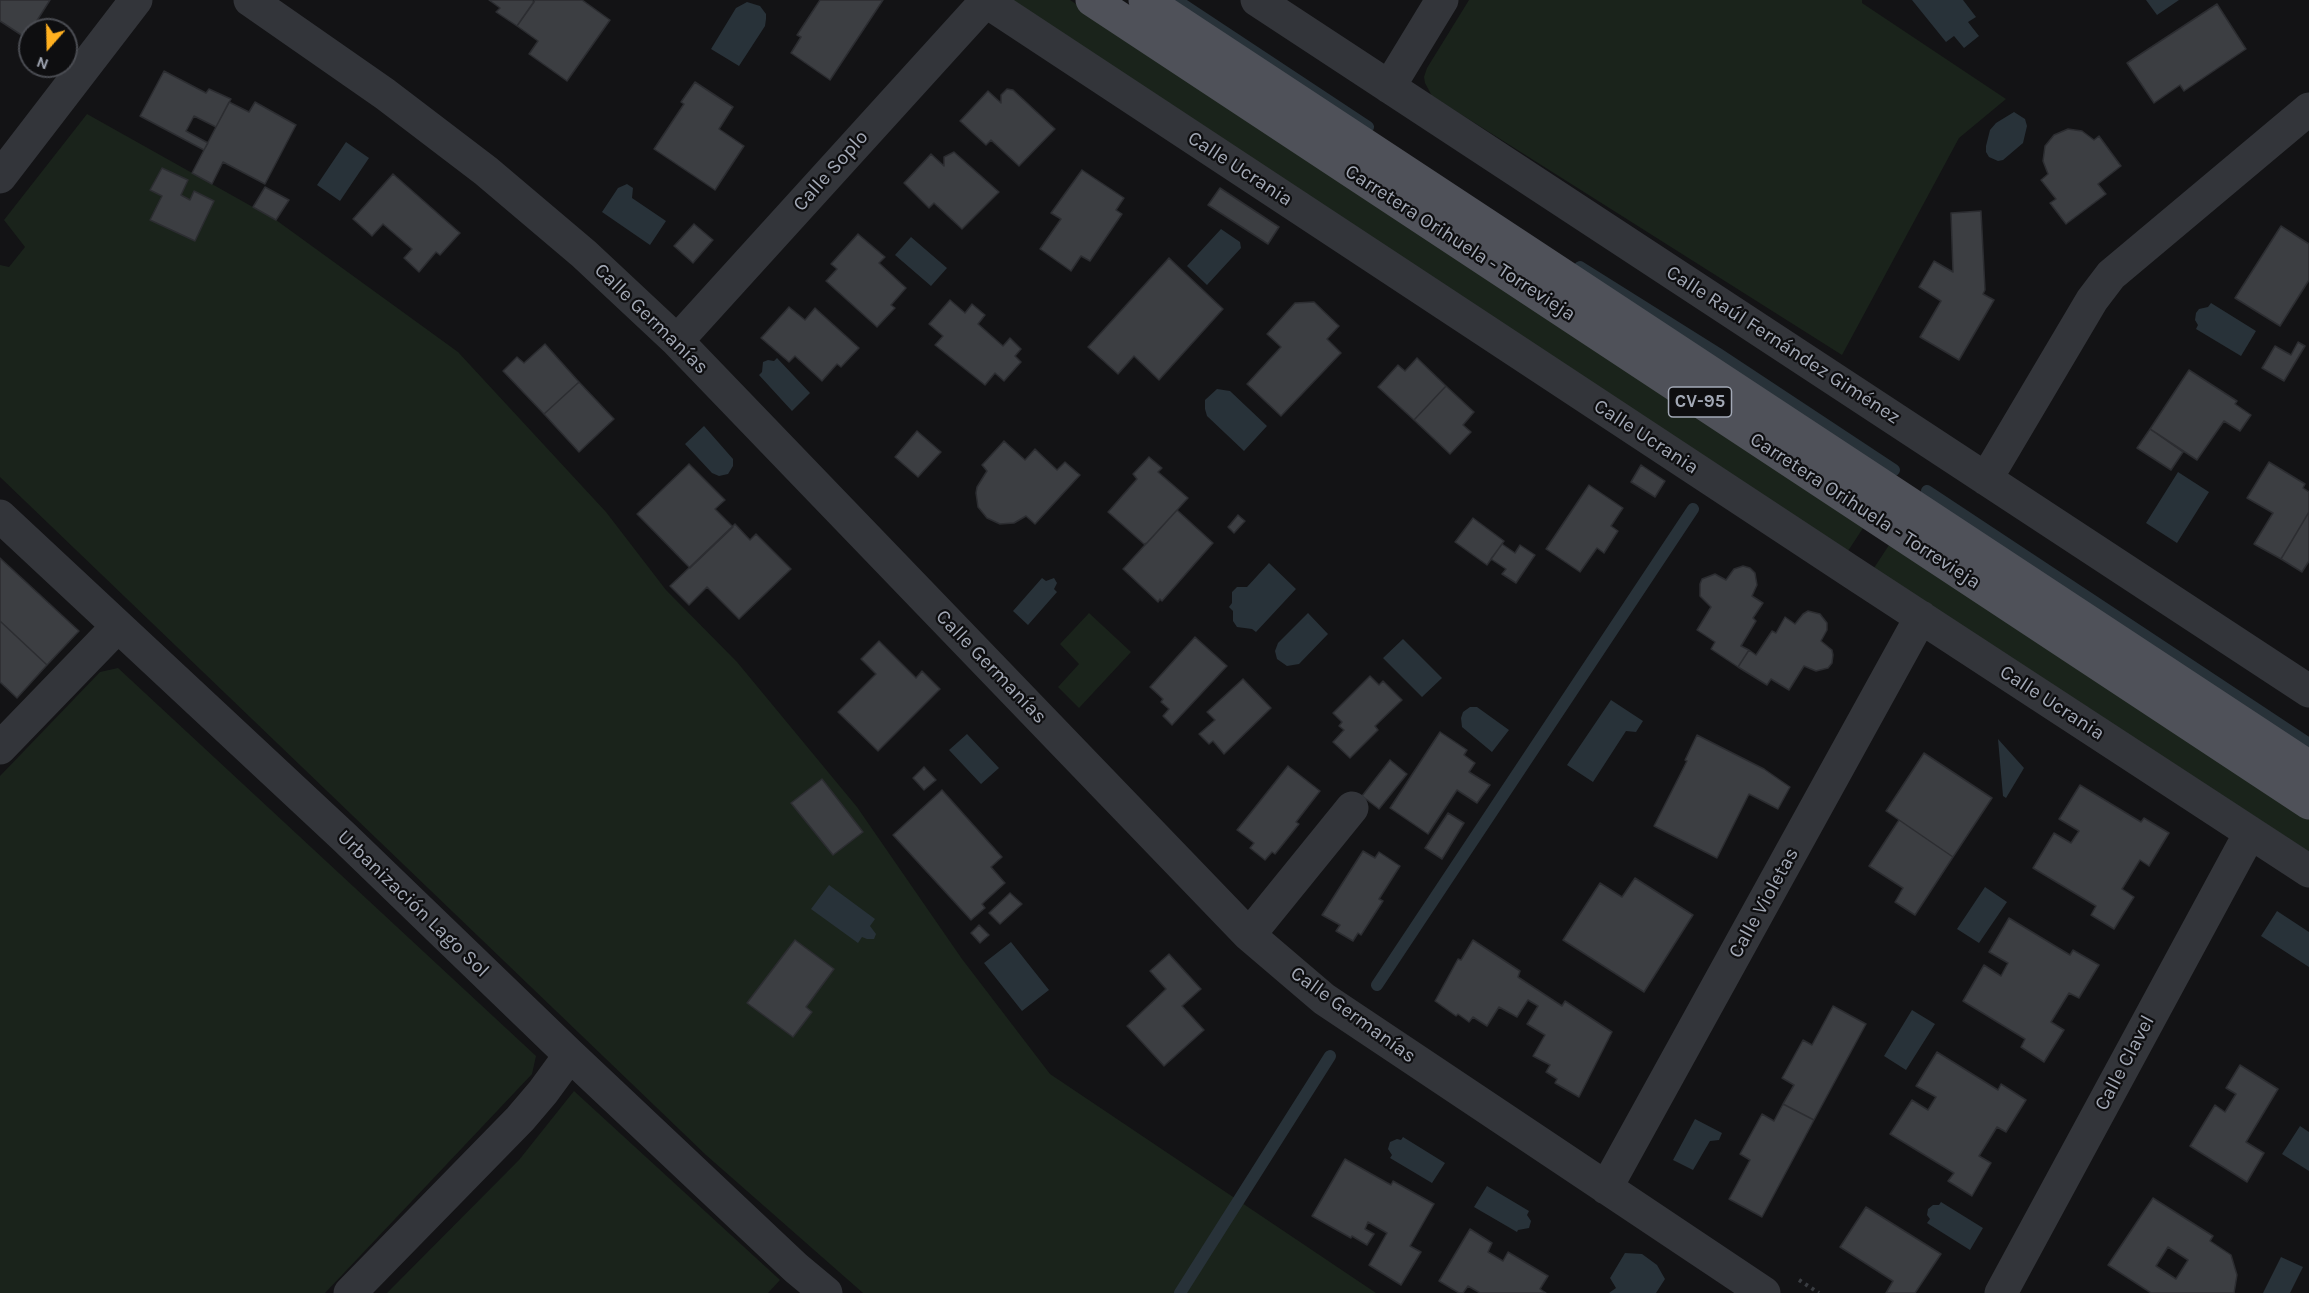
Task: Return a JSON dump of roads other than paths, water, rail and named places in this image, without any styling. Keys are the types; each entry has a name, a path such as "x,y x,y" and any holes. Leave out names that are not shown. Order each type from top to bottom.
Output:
{"main road":[{"name":"Carretera Orihuela - Torrevieja","path":"1092,0 2309,803"},
{"name":"Carretera Orihuela - Torrevieja","path":"1145,0 2309,767"}],"street":[{"path":"0,177 136,0"},
{"name":"Calle Germanías","path":"250,0 385,93 486,171 584,254 677,341 1249,935 1324,999 1606,1188 1777,1284"},
{"name":"Calle Raúl Fernández Giménez","path":"1257,0 2309,691"},
{"path":"1389,87 1442,0"},
{"name":"Calle Soplo","path":"677,341 985,1"},
{"name":"Calle Ucrania","path":"985,1 2309,872"},
{"path":"1986,479 2092,300 2111,275 2306,116"},
{"name":"Urbanización Lago Sol","path":"0,516 344,837 570,1055 796,1268 826,1293"},
{"name":"Calle Violetas","path":"1606,1188 1921,617"},
{"path":"0,748 117,627"},
{"path":"1249,935 1352,808"},
{"name":"Calle Clavel","path":"2001,1293 2250,833"},
{"path":"350,1293 520,1119 570,1055"}],"waterway":[{"path":"1176,0 1368,127"},
{"path":"1580,267 1717,353 1894,470"},
{"path":"1927,491 2309,744"},
{"path":"1377,985 1693,509"},
{"path":"1180,1293 1330,1056"}]}
